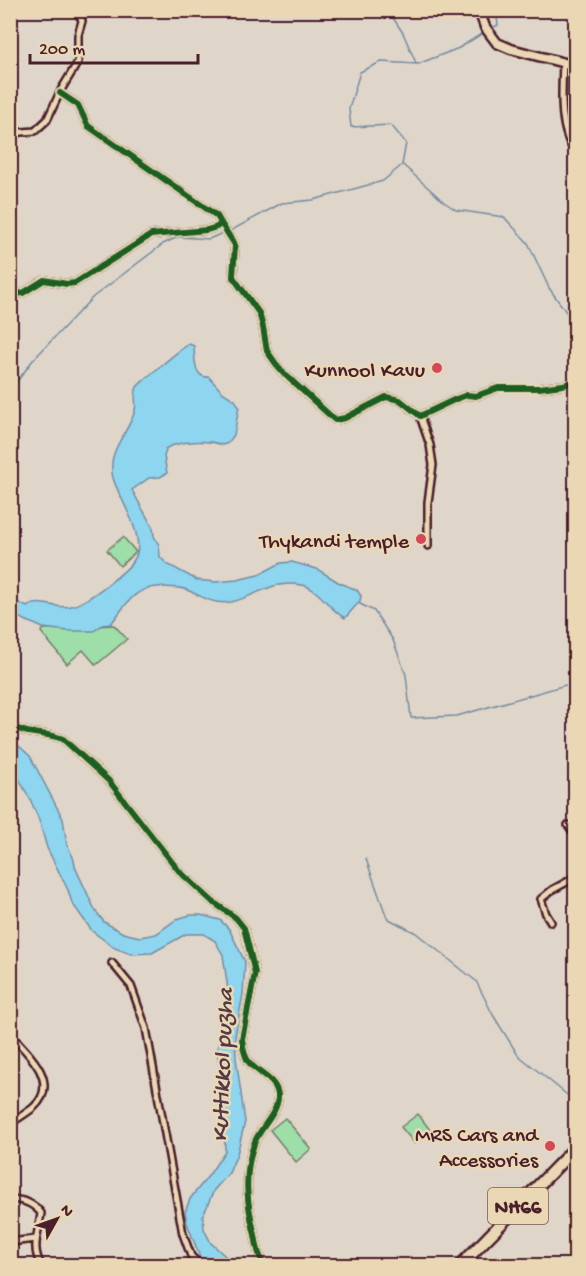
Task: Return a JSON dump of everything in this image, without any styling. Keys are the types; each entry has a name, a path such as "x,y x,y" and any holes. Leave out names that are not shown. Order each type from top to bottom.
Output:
{"highway":[{"name":"NH66","path":"460,1266 576,1147"}],"main road":[{"path":"478,10 487,30 497,43 511,49 570,64"}],"street":[{"path":"10,133 35,131 47,120 78,62 78,35 82,21 73,10"},
{"path":"576,38 570,64 564,121 572,149 576,153"},
{"path":"60,93 78,105 87,126 217,216 235,245 233,277 259,313 267,351 280,371 335,420 345,418 386,396 400,400 420,416 430,445 433,465 428,502 428,546"},
{"path":"10,295 23,293 44,280 75,283 151,235 207,230 222,225"},
{"path":"420,416 467,395 476,396 498,388 547,387 576,381"},
{"path":"10,725 29,733 63,739 120,794 179,871 213,902 236,918 244,928 255,973 242,1039 244,1050 249,1064 276,1087 278,1098 273,1113 254,1143 246,1175 248,1214 259,1256 265,1266"},
{"path":"568,825 576,836"},
{"path":"551,922 541,899 576,877"},
{"path":"112,963 131,986 147,1028 183,1234 191,1256 201,1266"},
{"path":"10,1034 38,1064 43,1076 43,1095 35,1106 10,1124"},
{"path":"10,1198 21,1199 34,1205 41,1213 34,1247 42,1266"},
{"path":"10,1242 36,1239"}],"green space":[{"path":"123,537 136,552 120,566 107,550"},
{"path":"114,625 127,639 96,665 83,650 67,664 41,632 44,629"},
{"path":"418,1114 430,1130 415,1144 401,1127"},
{"path":"285,1118 311,1149 296,1162 270,1130"}],"water":[{"path":"189,344 194,346 197,371 200,375 209,377 222,392 235,400 239,407 234,435 228,443 223,445 194,442 171,446 165,449 167,473 160,477 149,478 132,490 153,528 159,545 160,557 167,564 197,580 215,582 258,575 281,563 292,562 317,569 357,590 361,596 360,601 345,618 314,590 302,585 272,587 225,603 208,600 182,588 154,587 139,592 111,624 102,625 94,631 43,628 11,614 11,557 15,570 12,588 17,602 27,607 38,604 66,607 78,604 123,572 134,560 137,551 135,530 113,478 115,450 132,419 137,387"},
{"name":"Kuttikkol puzha","path":"10,738 30,756 63,819 67,845 76,869 95,910 104,922 123,933 140,937 156,934 177,919 190,915 201,915 220,920 229,929 245,962 243,994 235,1036 245,1122 237,1154 229,1173 214,1190 203,1216 204,1229 211,1243 235,1265 203,1265 185,1212 190,1199 225,1151 223,1095 217,1050 221,1032 221,1011 228,990 223,955 215,941 204,934 186,934 152,953 131,954 115,948 92,931 72,903 47,848 30,799 11,765"}],"waterway":[{"path":"388,10 403,33 416,63"},
{"path":"490,29 498,25 496,10"},
{"path":"230,231 282,203 313,200 383,181 402,165 406,143 391,125 351,127 349,109 360,72 381,62 418,64 459,48 483,33"},
{"path":"403,165 456,210 504,217 528,243 549,288 569,316 576,349"},
{"path":"10,391 33,360 93,297 163,244 178,237 209,239 225,232"},
{"path":"358,603 374,611 393,640 406,675 411,718 457,716 576,682"},
{"path":"366,859 387,918 416,933 476,981 493,1015 518,1055 576,1102"}],"cycle path":[{"path":"10,295 23,293 44,280 75,283 151,235 207,230 221,223 217,216 88,126 78,105 60,93"},
{"path":"221,223 235,245 233,277 259,313 267,351 281,371 335,420 345,418 386,397 400,400 420,416 467,395 476,396 498,388 539,388 576,381"},
{"path":"10,725 23,731 63,739 109,781 179,871 213,902 236,918 244,928 255,973 242,1039 243,1048 248,1061 274,1084 278,1095 275,1108 254,1144 247,1179 250,1212 258,1251 265,1266"}],"place":[{"name":"Kunnool Kavu","path":"437,368"},
{"name":"Thykandi temple","path":"421,539"},
{"name":"MRS Cars and Accessories","path":"550,1146"}]}
